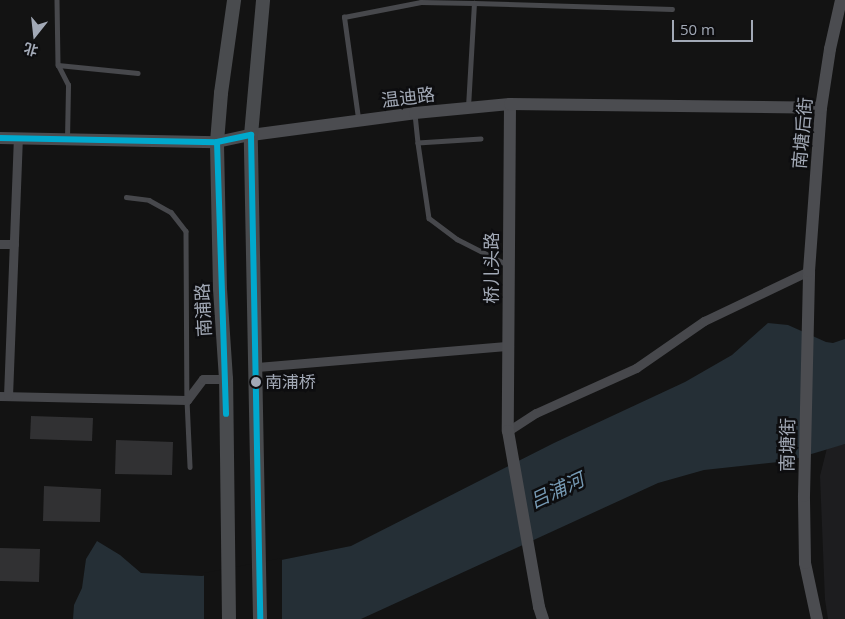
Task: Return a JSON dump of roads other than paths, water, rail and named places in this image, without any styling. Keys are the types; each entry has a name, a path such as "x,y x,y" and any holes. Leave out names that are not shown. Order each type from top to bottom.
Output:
{"main road":[{"name":"南浦路","path":"229,619 226,379 220,288 217,142 221,93 234,0"},
{"path":"260,619 251,135 263,0"}],"street":[{"name":"南塘后街","path":"809,271 821,108 830,49 841,0"},
{"name":"温迪路","path":"0,138 217,142 251,135 415,113 510,104 821,108"},
{"name":"桥儿头路","path":"510,104 508,431 541,613"},
{"path":"18,138 14,244 4,396 187,400 203,380 226,379"},
{"path":"0,244 14,244"},
{"path":"508,431 536,413 636,368 704,321 809,271"},
{"name":"南塘街","path":"809,271 804,496 805,563 817,619"},
{"path":"256,367 509,346"}],"lane":[{"path":"57,0 58,65 68,85 67,139"},
{"path":"358,121 344,17 421,2 672,9"},
{"path":"468,108 474,3"},
{"path":"58,65 138,73"},
{"path":"415,113 429,218 458,239 509,265"},
{"path":"418,143 481,139"},
{"path":"126,197 149,200 171,212 186,231 187,400 190,467"}],"water":[{"name":"吕浦河","path":"768,323 788,325 826,342 833,343 845,339 845,444 788,461 704,470 658,483 361,619 73,619 74,605 82,588 86,559 97,541 120,555 141,573 202,576 351,546 554,443 685,382 732,355"}],"place":[{"name":"南浦桥","path":"256,382"}]}
